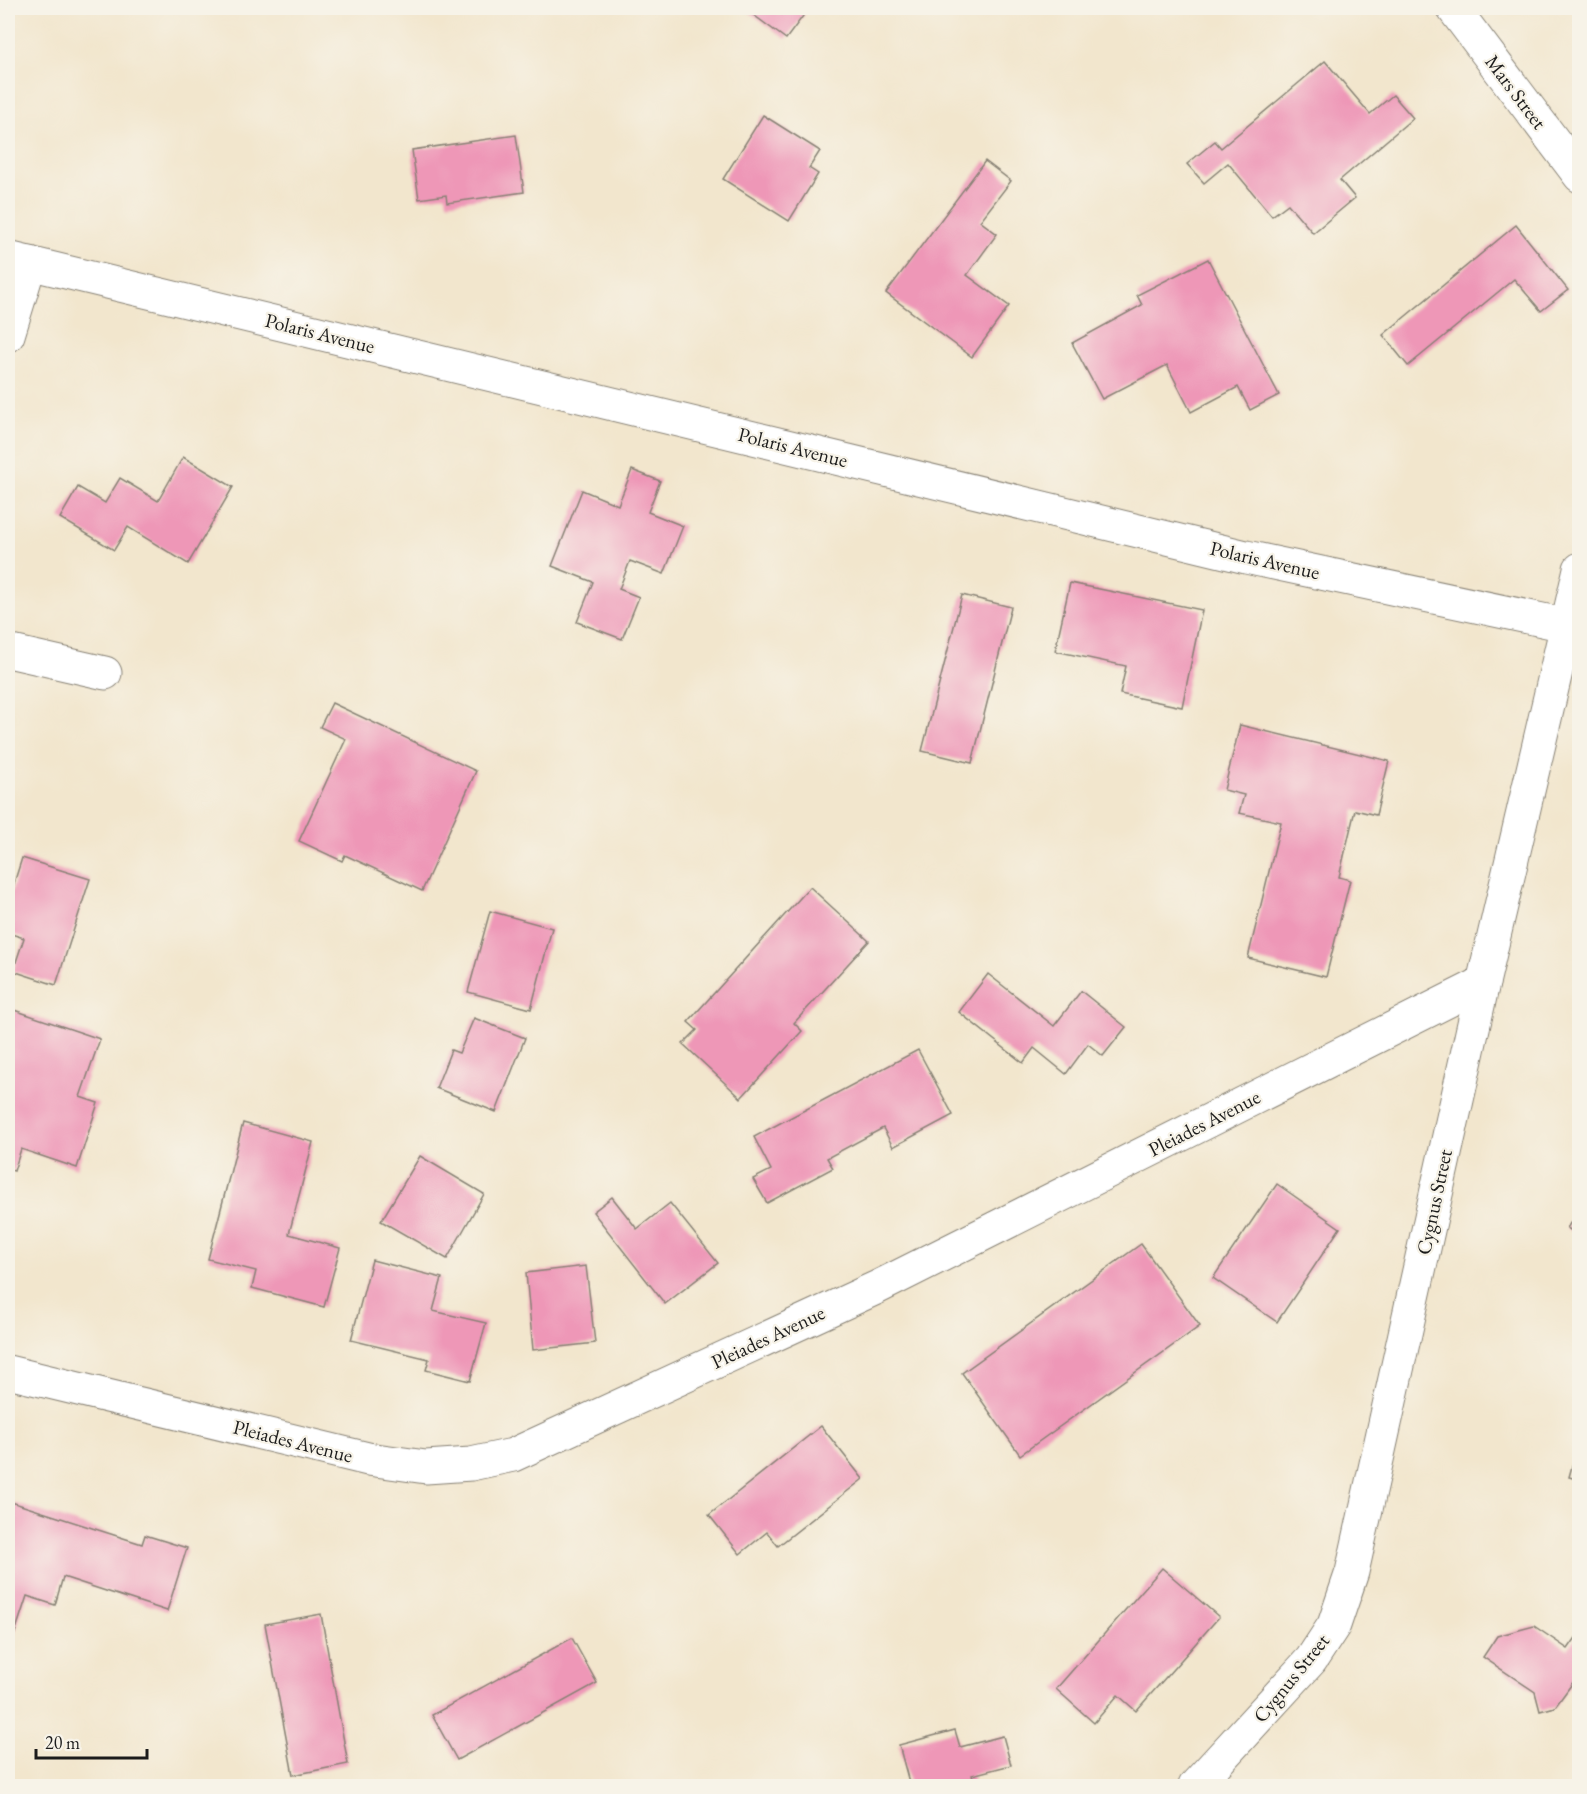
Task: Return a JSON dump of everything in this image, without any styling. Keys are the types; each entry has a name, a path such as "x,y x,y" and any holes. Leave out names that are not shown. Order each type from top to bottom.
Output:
{"street":[{"name":"Mars Street","path":"1453,8 1580,176"},
{"path":"8,335 19,261"},
{"name":"Polaris Avenue","path":"19,261 1234,554 1573,627"},
{"name":"Cygnus Street","path":"1194,1786 1284,1692 1311,1660 1334,1625 1352,1572 1483,983 1573,627 1580,569"},
{"path":"8,651 105,673"},
{"name":"Pleiades Avenue","path":"8,1372 368,1459 426,1467 471,1464 513,1455 878,1287 1483,983"}],"building":[{"path":"744,8 809,8 786,39"},
{"path":"1325,61 1370,114 1393,95 1413,118 1340,180 1355,198 1313,233 1288,204 1272,216 1228,163 1204,183 1187,164 1215,141 1221,148"},
{"path":"763,115 820,151 809,168 818,174 789,221 723,179"},
{"path":"516,135 524,192 447,203 446,195 419,199 412,150"},
{"path":"985,161 1011,181 980,221 997,234 967,275 1009,306 972,357 886,293"},
{"path":"1516,225 1568,290 1541,311 1514,279 1408,366 1383,335"},
{"path":"1208,259 1279,395 1250,410 1238,387 1191,412 1167,365 1102,399 1072,343 1142,305 1137,295"},
{"path":"183,457 233,487 188,564 128,527 114,550 60,518 78,487 105,503 120,478 158,501"},
{"path":"632,470 660,481 648,512 683,526 664,574 630,561 619,589 639,597 622,639 577,622 593,582 552,566 582,490 618,505"},
{"path":"1070,583 1202,610 1182,707 1120,694 1126,666 1055,651"},
{"path":"962,595 1011,607 972,763 922,751"},
{"path":"332,703 476,771 422,891 345,855 342,861 299,841 346,739 320,727"},
{"path":"1240,725 1389,761 1376,815 1355,810 1339,877 1350,880 1326,977 1248,958 1281,822 1239,813 1244,795 1224,790"},
{"path":"22,858 90,879 56,985 13,971 24,938 8,933 8,902"},
{"path":"810,887 869,941 794,1023 802,1031 741,1098 683,1044 697,1030 688,1022"},
{"path":"490,911 552,928 531,1009 468,992"},
{"path":"988,974 1054,1026 1081,991 1126,1027 1103,1056 1088,1044 1066,1074 1034,1048 1023,1063 959,1012"},
{"path":"8,1008 100,1039 80,1097 98,1103 77,1168 21,1149 14,1171 8,1169"},
{"path":"474,1018 525,1038 496,1112 436,1088 451,1050 459,1053"},
{"path":"918,1050 953,1115 893,1147 883,1128 827,1158 833,1168 767,1203 753,1179 771,1170 754,1137"},
{"path":"243,1123 313,1142 289,1234 340,1248 324,1307 252,1288 256,1271 208,1259"},
{"path":"420,1156 484,1194 447,1259 381,1221"},
{"path":"1277,1184 1340,1228 1277,1322 1213,1278"},
{"path":"612,1197 637,1229 670,1203 718,1263 665,1304 593,1212"},
{"path":"1580,1208 1580,1236 1567,1228"},
{"path":"1141,1244 1200,1326 1020,1455 962,1373"},
{"path":"372,1260 442,1278 433,1311 486,1323 470,1381 426,1370 429,1359 351,1340"},
{"path":"586,1266 595,1343 533,1350 526,1273"},
{"path":"821,1426 863,1479 778,1546 767,1532 740,1554 709,1515"},
{"path":"1580,1441 1580,1480 1569,1477"},
{"path":"8,1501 142,1544 145,1535 187,1548 167,1611 63,1577 55,1605 27,1596 8,1654"},
{"path":"1162,1568 1219,1617 1136,1711 1118,1695 1094,1723 1056,1689"},
{"path":"321,1614 348,1764 293,1775 265,1624"},
{"path":"1534,1626 1568,1649 1580,1632 1580,1703 1574,1681 1555,1707 1540,1711 1535,1692 1483,1657 1497,1636"},
{"path":"572,1638 597,1683 457,1760 432,1715"},
{"path":"955,1730 960,1747 1003,1736 1011,1765 972,1775 975,1786 910,1786 899,1745"}]}
